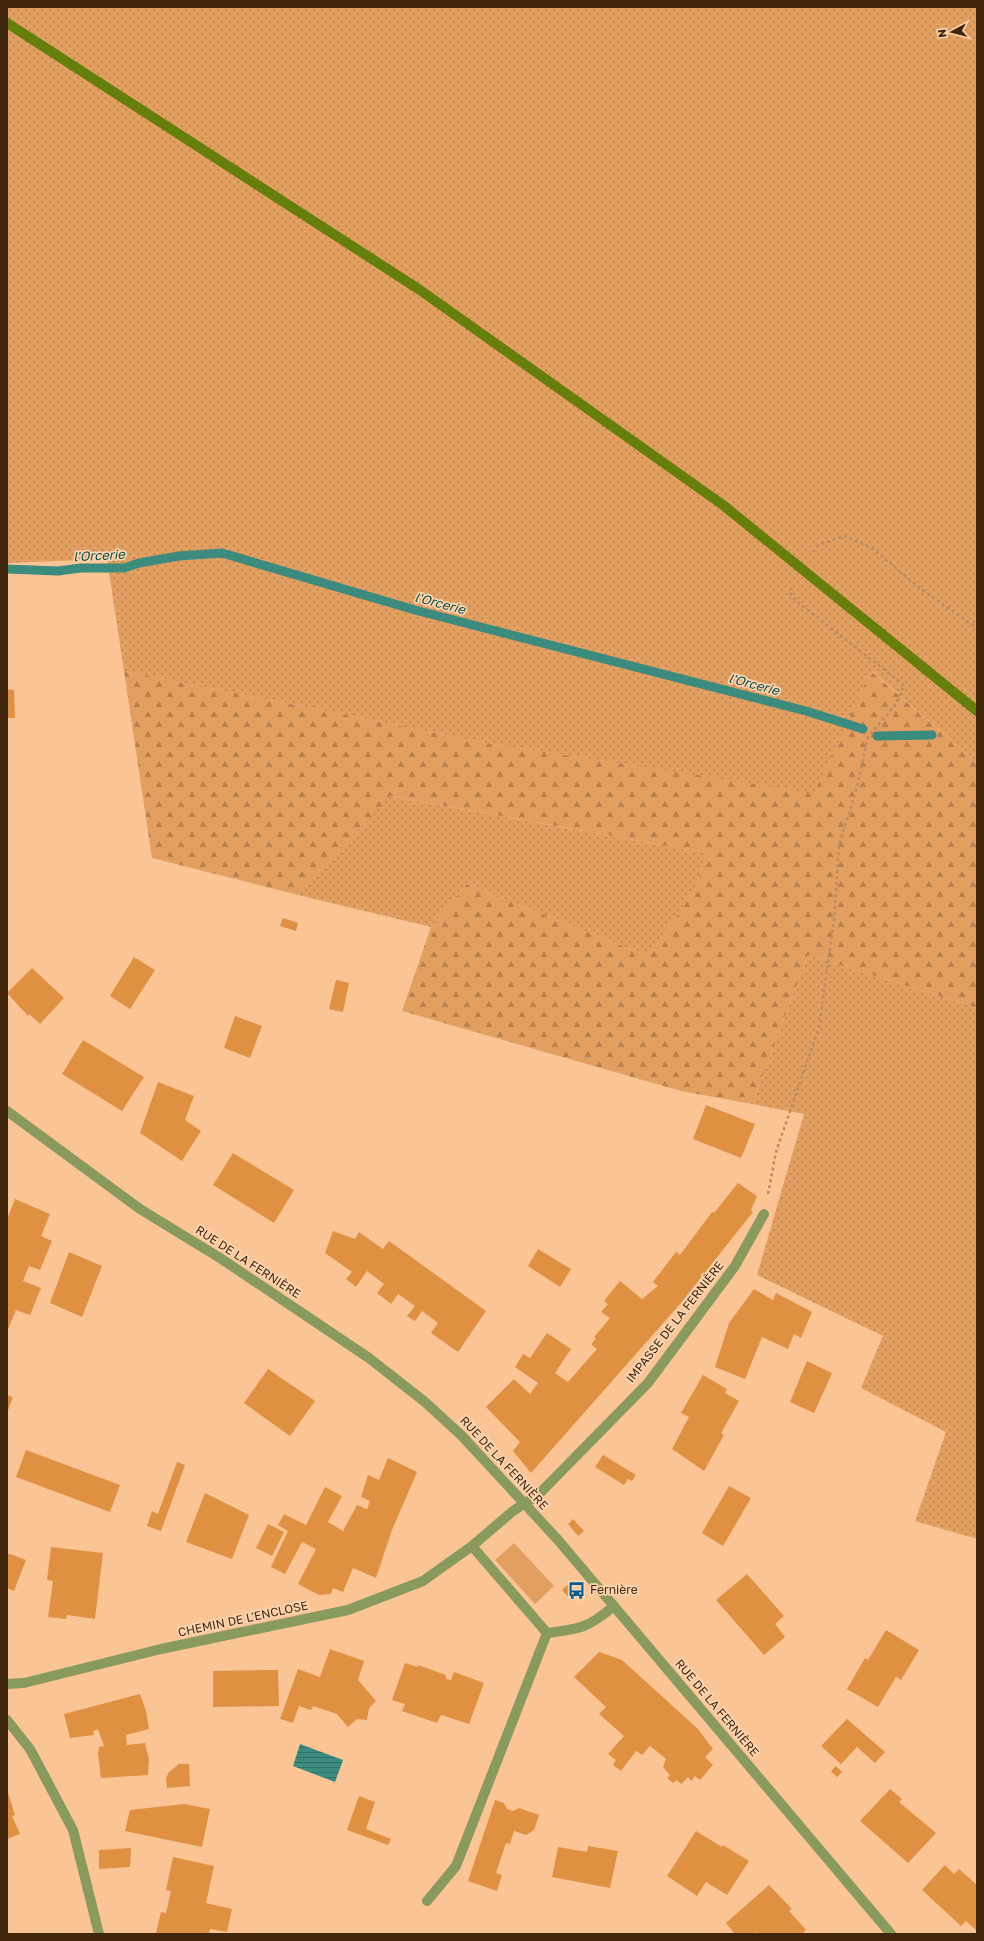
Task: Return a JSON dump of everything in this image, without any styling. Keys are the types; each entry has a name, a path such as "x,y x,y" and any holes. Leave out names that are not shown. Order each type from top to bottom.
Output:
{"main road":[{"path":"7,23 420,290 723,505 977,711"}],"street":[{"name":"RUE DE LA FERNIÈRE","path":"7,1111 140,1209 220,1258 369,1358 425,1402 462,1436 525,1503 614,1606 891,1934"},
{"name":"IMPASSE DE LA FERNIÈRE","path":"525,1503 538,1494 648,1383 735,1266 764,1214"},
{"name":"CHEMIN DE L'ENCLOSE","path":"7,1684 24,1683 161,1650 348,1610 423,1581 472,1546 513,1511 525,1503"},
{"path":"472,1546 547,1633"},
{"path":"547,1633 574,1630 595,1622 614,1606"},
{"path":"427,1901 456,1866 547,1633"},
{"path":"7,1720 30,1749 73,1830 99,1934"}],"path":[{"path":"764,1214 776,1152 819,1027 834,921 839,845 857,786 868,737 896,704 904,685 796,601 790,593 802,568 818,546 845,536 872,548 921,589 977,628"}],"green space":[{"path":"7,7 977,7 977,763 872,671 814,794 481,742 124,671 107,559 7,563"},
{"path":"124,671 481,742 814,793 871,671 977,763 977,1008 808,955 752,1104 681,1091 402,1011 431,927 467,884 648,956 695,890 706,853 390,796 298,895 152,858"},
{"path":"389,796 706,853 695,890 648,956 467,884 431,927 298,895"},
{"path":"808,955 977,1008 977,1539 915,1521 946,1432 861,1388 883,1336 757,1275 804,1114 752,1104"},
{"path":"514,1543 554,1586 535,1604 495,1560"}],"water":[{"path":"300,1744 343,1760 335,1782 293,1766"}],"building":[{"path":"7,689 14,690 15,718 7,718"},
{"path":"283,918 298,923 296,931 280,926"},
{"path":"134,957 155,970 130,1009 110,996"},
{"path":"32,968 64,998 40,1024 29,1014 28,1016 7,993"},
{"path":"336,980 349,983 343,1012 329,1009"},
{"path":"235,1016 262,1026 250,1058 224,1048"},
{"path":"83,1040 144,1077 122,1111 62,1074"},
{"path":"158,1082 194,1096 185,1120 201,1131 182,1161 140,1133"},
{"path":"706,1105 755,1124 741,1158 693,1139"},
{"path":"233,1153 294,1190 274,1223 213,1185"},
{"path":"738,1183 757,1196 751,1210 753,1212 680,1304 531,1473 513,1451 520,1442 486,1407 514,1379 530,1394 538,1383 515,1367 523,1354 530,1358 547,1333 571,1349 555,1373 568,1382 597,1349 591,1344 596,1339 594,1337 610,1318 601,1312 608,1304 604,1301 620,1281 642,1299 658,1286 653,1282 676,1252 680,1255 712,1212 714,1213"},
{"path":"15,1199 50,1214 41,1236 52,1241 40,1270 29,1266 23,1281 41,1288 30,1315 16,1310 7,1332 7,1219"},
{"path":"333,1231 355,1239 359,1232 383,1249 389,1241 486,1311 458,1352 431,1333 438,1323 422,1311 415,1321 407,1316 415,1306 398,1294 391,1304 377,1293 384,1284 367,1271 356,1287 346,1279 352,1272 325,1253"},
{"path":"538,1249 571,1269 560,1287 528,1266"},
{"path":"69,1252 102,1266 82,1317 50,1303"},
{"path":"754,1289 773,1300 776,1293 812,1312 801,1338 794,1334 788,1349 762,1337 745,1379 715,1367 729,1323"},
{"path":"807,1361 832,1373 814,1413 790,1402"},
{"path":"268,1369 315,1401 290,1436 244,1403"},
{"path":"703,1375 727,1389 725,1393 739,1401 721,1433 724,1435 704,1471 672,1449 689,1417 681,1413"},
{"path":"7,1395 13,1397 7,1413"},
{"path":"26,1450 120,1485 110,1512 16,1477"},
{"path":"603,1455 636,1475 632,1481 628,1479 624,1485 595,1467"},
{"path":"388,1458 417,1472 392,1530 376,1578 353,1568 343,1592 333,1588 331,1594 319,1595 298,1584 316,1549 302,1542 285,1574 271,1567 288,1531 278,1525 284,1514 306,1525 325,1487 342,1496 328,1522 343,1531 357,1505 367,1509 370,1501 361,1497 368,1475 379,1480"},
{"path":"177,1462 185,1465 161,1531 147,1526 152,1511 158,1514"},
{"path":"729,1486 751,1498 723,1546 702,1533"},
{"path":"205,1493 249,1515 232,1559 186,1542"},
{"path":"573,1519 584,1531 578,1536 568,1524"},
{"path":"268,1524 284,1532 272,1556 256,1548"},
{"path":"51,1547 103,1553 95,1619 67,1615 66,1619 48,1617 53,1581 47,1580"},
{"path":"7,1553 26,1560 14,1591 7,1588"},
{"path":"747,1574 784,1616 775,1624 785,1637 764,1655 716,1600"},
{"path":"567,1585 577,1596 572,1601 562,1590"},
{"path":"886,1630 919,1650 901,1680 896,1677 878,1707 847,1689 865,1658 868,1660"},
{"path":"330,1649 364,1661 358,1680 376,1701 369,1708 367,1720 357,1719 348,1727 337,1714 313,1706 311,1710 299,1706 293,1723 280,1719 298,1669 320,1677"},
{"path":"599,1652 622,1660 698,1729 713,1749 705,1757 713,1765 700,1780 695,1776 691,1781 688,1777 681,1784 677,1780 673,1783 667,1778 670,1775 663,1767 666,1759 650,1746 642,1755 636,1751 621,1771 613,1765 616,1760 608,1754 624,1736 599,1714 606,1707 574,1677"},
{"path":"405,1663 418,1667 418,1665 446,1675 446,1679 451,1680 454,1672 484,1683 469,1724 441,1715 437,1723 402,1711 405,1704 392,1700"},
{"path":"278,1670 279,1706 213,1707 213,1671"},
{"path":"140,1694 146,1711 149,1729 126,1735 127,1745 145,1743 149,1759 148,1775 101,1778 98,1754 99,1747 104,1746 98,1729 93,1731 94,1735 70,1738 64,1714"},
{"path":"847,1719 885,1752 875,1763 857,1747 841,1764 821,1746"},
{"path":"179,1764 189,1764 190,1786 167,1788 166,1778 169,1772"},
{"path":"836,1766 842,1772 837,1777 831,1771"},
{"path":"7,1789 15,1815 12,1816 20,1834 7,1839"},
{"path":"890,1789 902,1799 899,1802 936,1833 908,1863 860,1821"},
{"path":"359,1796 375,1802 366,1829 391,1839 388,1845 347,1830"},
{"path":"495,1800 504,1803 507,1809 513,1811 519,1808 539,1815 534,1830 526,1835 514,1831 510,1844 506,1843 496,1873 502,1875 497,1891 468,1881"},
{"path":"184,1804 210,1809 202,1847 125,1831 130,1810"},
{"path":"696,1831 749,1861 727,1895 706,1882 697,1896 667,1876"},
{"path":"588,1846 618,1851 610,1888 552,1877 558,1847 587,1852"},
{"path":"131,1848 130,1867 99,1869 99,1850"},
{"path":"173,1857 214,1866 206,1903 232,1909 227,1932 210,1929 209,1934 156,1933 161,1912 166,1913 171,1891 166,1890"},
{"path":"945,1865 954,1874 959,1869 977,1885 977,1931 966,1921 961,1926 922,1890"},
{"path":"769,1885 792,1909 789,1911 806,1930 802,1934 759,1934 757,1932 755,1934 735,1934 726,1923"}],"waterway":[{"name":"l'Orcerie","path":"7,569 58,571 81,568 124,568 139,563 179,556 222,553 415,610 806,711 863,729"},
{"name":"l'Orcerie","path":"877,736 932,735"}],"place":[{"name":"Fernière","path":"577,1590"}]}
